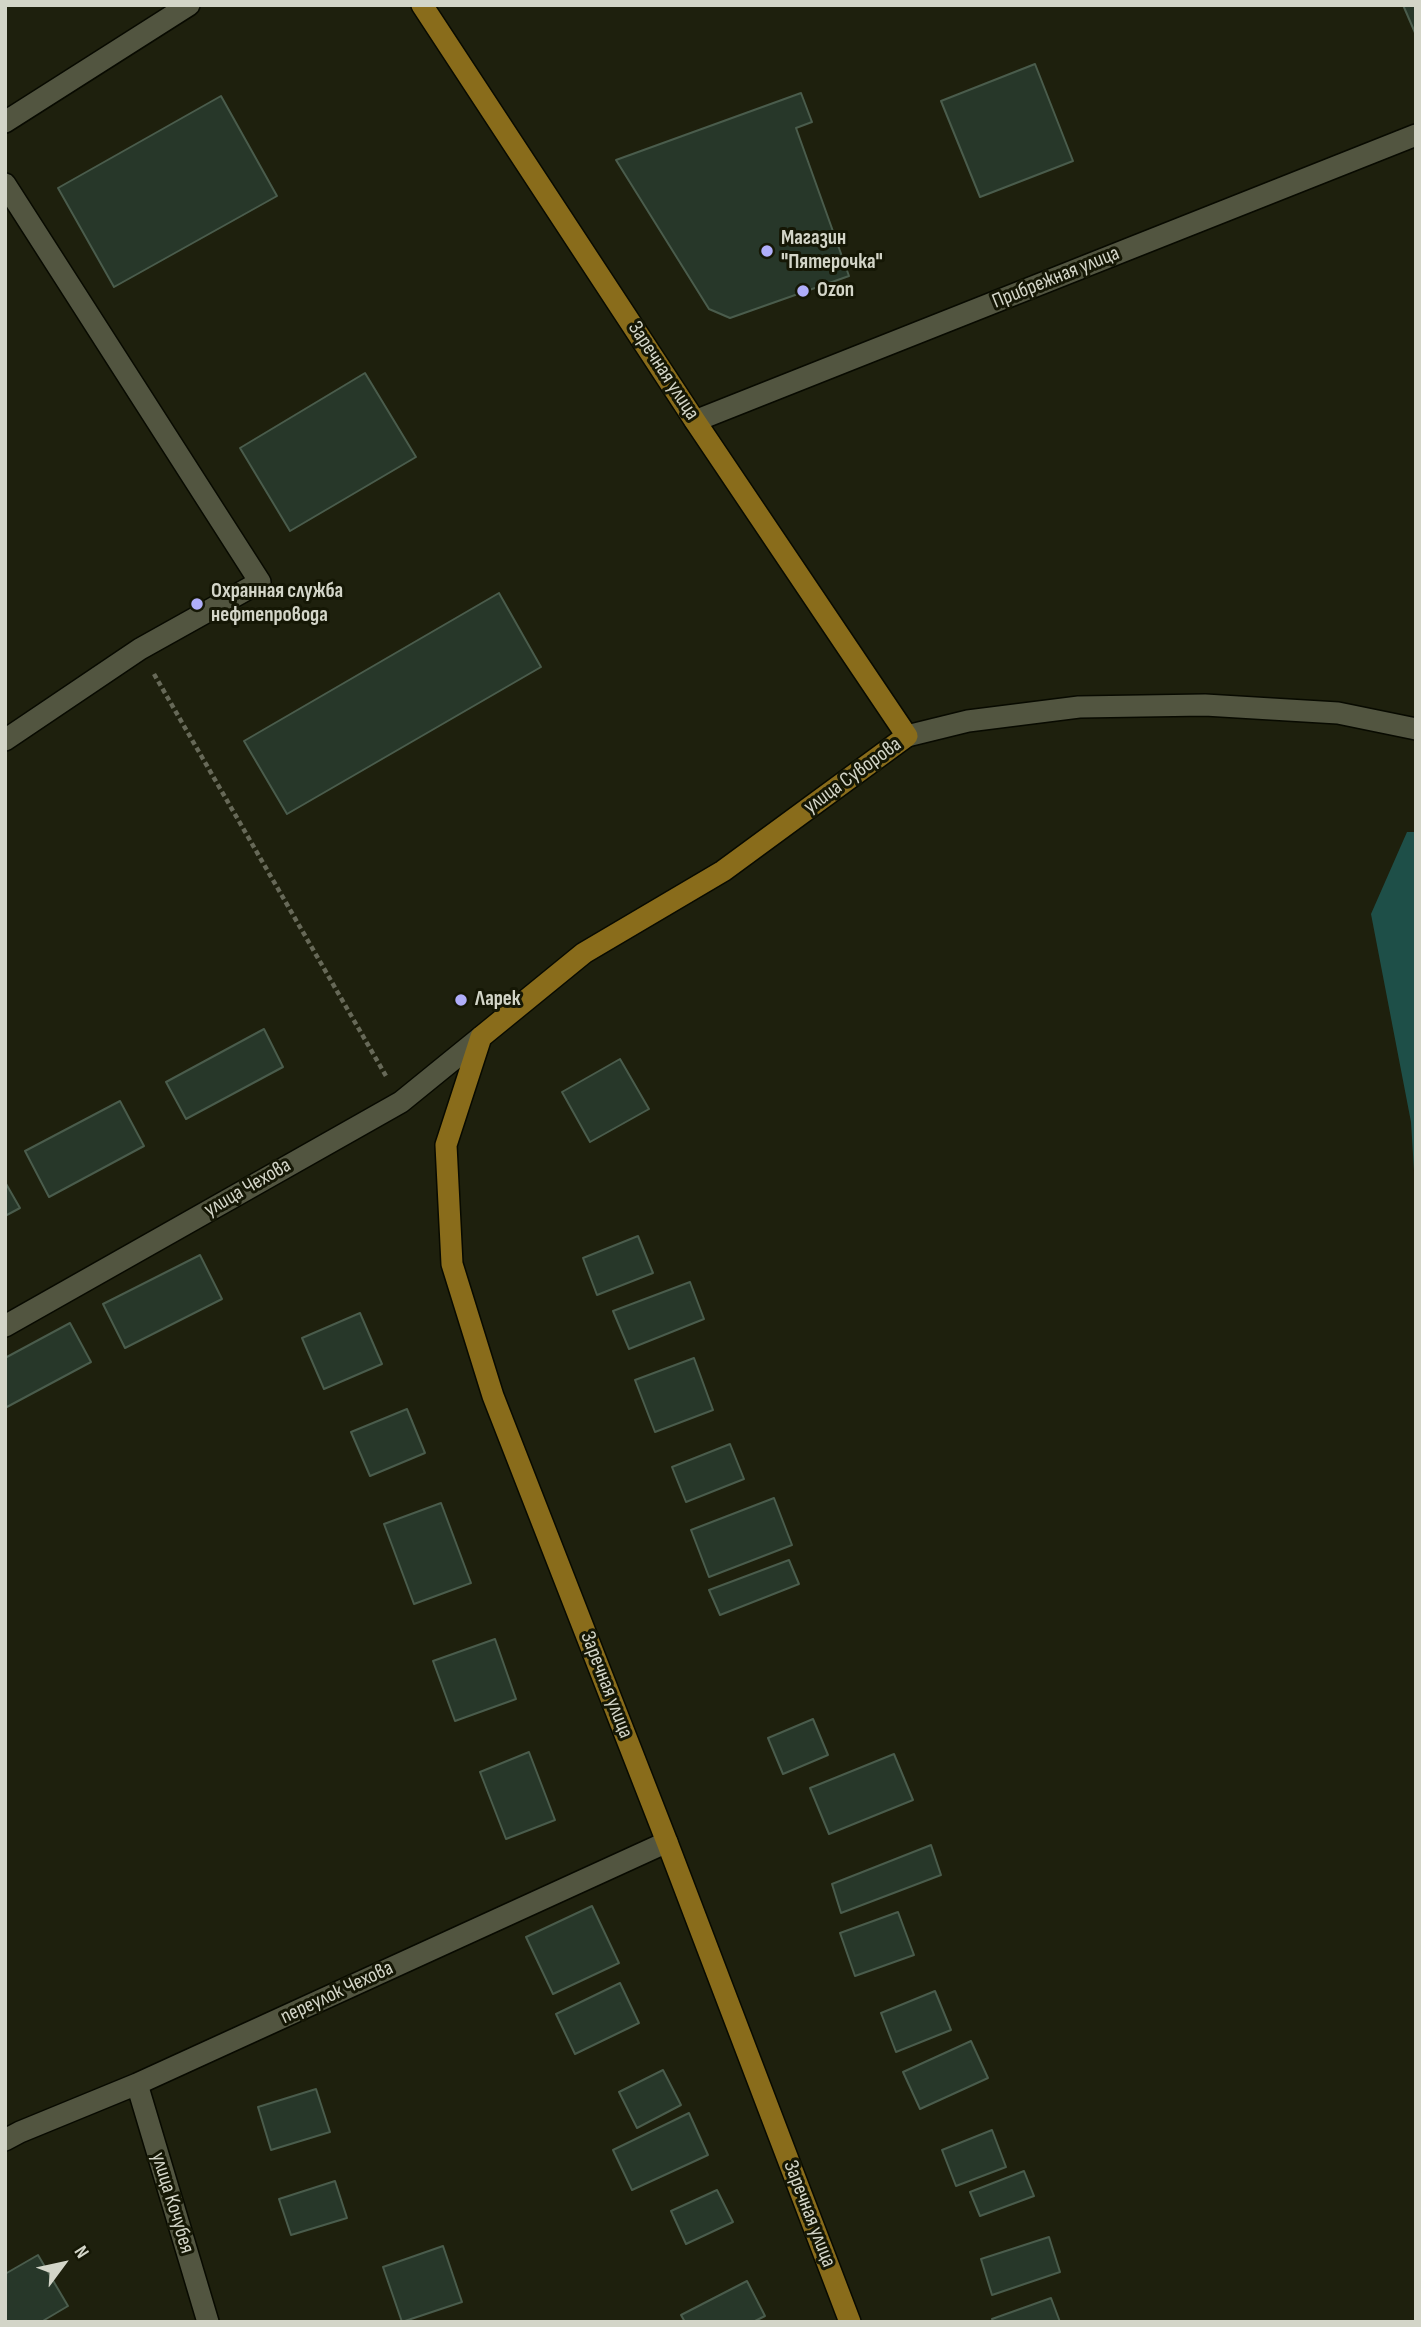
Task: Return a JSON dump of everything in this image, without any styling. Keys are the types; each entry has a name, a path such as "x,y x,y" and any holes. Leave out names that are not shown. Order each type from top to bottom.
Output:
{"main road":[{"name":"Заречная улица","path":"422,5 695,421 907,736"},
{"name":"улица Суворова","path":"481,1037 584,953 723,871 907,736"},
{"name":"Заречная улица","path":"481,1037 446,1145 452,1264 493,1396 850,2322"}],"street":[{"path":"5,122 189,5"},
{"name":"Прибрежная улица","path":"695,421 1416,135"},
{"path":"5,184 260,582 140,649 5,740"},
{"name":"улица Суворова","path":"907,736 968,722 1079,707 1205,705 1338,713 1416,729"},
{"name":"улица Чехова","path":"5,1326 401,1102 481,1037"},
{"name":"переулок Чехова","path":"5,2140 136,2084 667,1842"},
{"name":"улица Кочубея","path":"136,2084 208,2322"}],"path":[{"path":"140,649 401,1102"}],"water":[{"path":"1407,832 1416,832 1416,1203 1411,1122 1371,914"}],"building":[{"path":"1403,5 1416,5 1416,35"},
{"path":"1035,64 1073,161 980,197 941,101"},
{"path":"801,93 812,122 796,128 849,276 730,318 709,309 616,160"},
{"path":"221,96 277,196 114,287 58,188"},
{"path":"365,373 416,457 290,531 240,448"},
{"path":"499,593 541,667 287,814 244,741"},
{"path":"264,1029 283,1067 186,1119 166,1082"},
{"path":"620,1059 649,1109 590,1142 562,1092"},
{"path":"120,1101 144,1146 49,1197 25,1151"},
{"path":"5,1182 20,1208 5,1216"},
{"path":"638,1236 653,1273 597,1295 583,1258"},
{"path":"200,1255 222,1299 125,1348 103,1304"},
{"path":"690,1282 704,1319 629,1349 613,1311"},
{"path":"360,1313 382,1364 324,1389 302,1338"},
{"path":"70,1323 91,1362 5,1408 5,1358"},
{"path":"694,1358 713,1410 655,1432 635,1380"},
{"path":"407,1409 425,1453 370,1476 351,1432"},
{"path":"730,1444 744,1479 686,1502 672,1467"},
{"path":"774,1498 792,1545 709,1577 691,1530"},
{"path":"441,1503 471,1583 414,1604 384,1524"},
{"path":"789,1560 799,1584 720,1615 709,1590"},
{"path":"495,1639 516,1699 455,1721 433,1661"},
{"path":"813,1719 828,1755 783,1774 768,1738"},
{"path":"529,1752 555,1820 506,1839 480,1772"},
{"path":"894,1754 913,1800 829,1834 810,1788"},
{"path":"931,1845 941,1875 841,1913 832,1884"},
{"path":"592,1906 619,1963 553,1994 526,1937"},
{"path":"898,1912 914,1955 855,1976 840,1933"},
{"path":"620,1983 639,2023 575,2054 556,2014"},
{"path":"935,1991 951,2030 896,2052 881,2013"},
{"path":"971,2041 988,2078 920,2109 903,2072"},
{"path":"663,2070 681,2105 637,2128 619,2092"},
{"path":"316,2089 330,2132 271,2150 258,2107"},
{"path":"689,2113 708,2155 632,2190 613,2150"},
{"path":"992,2130 1006,2167 956,2186 942,2150"},
{"path":"1024,2171 1034,2196 980,2216 970,2192"},
{"path":"335,2181 347,2218 291,2235 279,2199"},
{"path":"717,2190 733,2222 686,2244 671,2211"},
{"path":"1049,2237 1060,2272 992,2295 981,2259"},
{"path":"443,2246 462,2302 402,2322 383,2267"},
{"path":"38,2255 68,2306 41,2322 5,2322 5,2274"},
{"path":"747,2281 765,2316 753,2322 685,2322 681,2315"},
{"path":"1051,2298 1060,2322 993,2322 992,2319"}],"place":[{"name":"Магазин \"Пятерочка\"","path":"767,251"},
{"name":"Ozon","path":"803,291"},
{"name":"Охранная служба нефтепровода","path":"197,604"},
{"name":"Ларек","path":"461,1000"}]}
